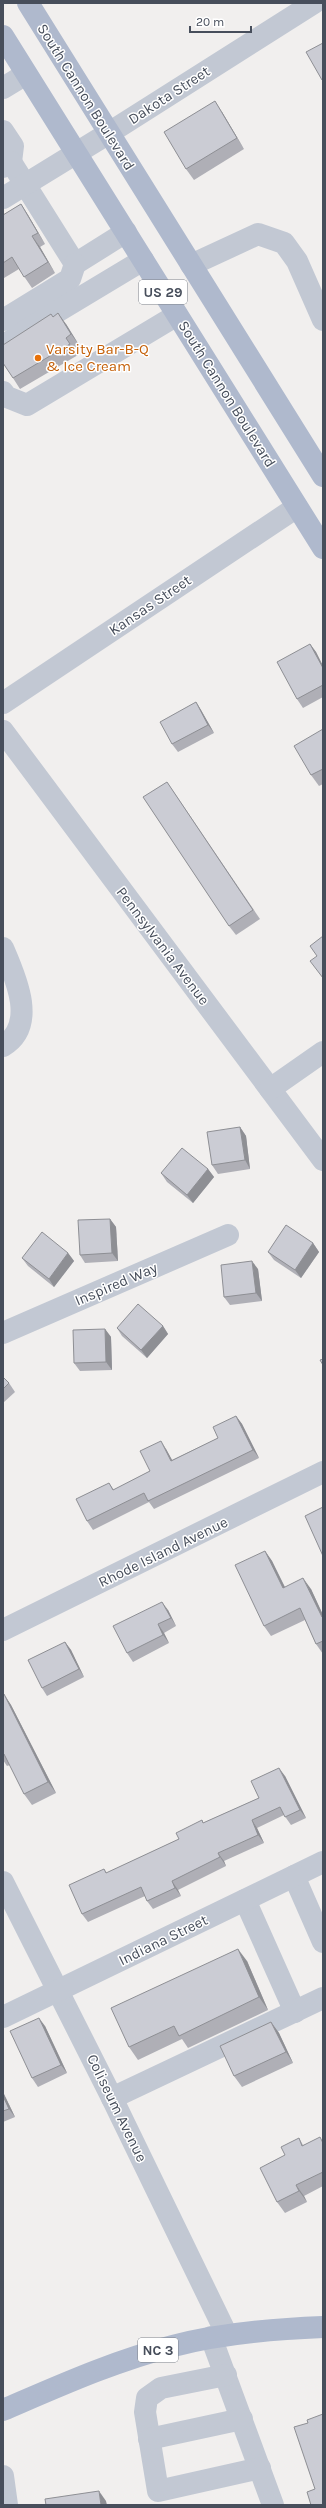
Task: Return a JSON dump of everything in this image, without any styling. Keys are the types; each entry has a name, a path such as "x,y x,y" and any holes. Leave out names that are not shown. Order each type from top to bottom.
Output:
{"main road":[{"name":"South Cannon Boulevard","path":"28,3 323,476"},
{"name":"South Cannon Boulevard","path":"5,42 126,232 323,548"},
{"name":"NC 3","path":"3,2410 69,2381 132,2358 219,2336 273,2329 323,2327"}],"street":[{"name":"Dakota Street","path":"3,198 109,134 314,3"},
{"path":"3,88 26,74"},
{"path":"3,131 13,146 7,164 25,185 75,264"},
{"path":"3,320 70,279 75,264 126,232"},
{"path":"191,265 258,234 284,243 297,261 323,320"},
{"path":"3,346 25,330 143,260"},
{"path":"3,392 7,397 27,405 177,315"},
{"name":"Kansas Street","path":"3,703 297,507"},
{"name":"Pennsylvania Avenue","path":"3,731 323,1160"},
{"path":"3,948 20,988 21,1021 11,1042 3,1046"},
{"path":"270,1089 323,1052"},
{"name":"Inspired Way","path":"3,1333 228,1235"},
{"name":"Rhode Island Avenue","path":"3,1630 323,1472"},
{"name":"Indiana Street","path":"3,2017 323,1862"},
{"path":"294,1876 323,1942"},
{"name":"Coliseum Avenue","path":"3,1882 59,1990 112,2098 219,2336 226,2376 273,2505"},
{"path":"245,1900 295,2012"},
{"path":"112,2098 323,1998"},
{"path":"226,2376 161,2388 147,2398 145,2412 160,2498 260,2468"},
{"path":"149,2439 242,2419"},
{"path":"3,2476 7,2505"}],"building":[{"path":"323,43 323,79 322,80 306,52"},
{"path":"215,101 237,138 186,169 164,132"},
{"path":"21,204 38,233 32,236 48,262 24,277 12,257 3,263 3,215"},
{"name":"Varsity Bar-B-Q & Ice Cream","path":"58,313 71,334 66,338 70,344 13,378 3,363 3,345 51,314 53,317"},
{"path":"310,644 323,668 323,685 297,699 277,662"},
{"path":"196,702 208,725 172,744 160,722"},
{"path":"323,729 323,769 311,775 294,746"},
{"path":"167,782 253,910 229,926 143,797"},
{"path":"323,936 323,978 310,961 317,956 310,946"},
{"path":"240,1127 245,1160 212,1165 207,1132"},
{"path":"182,1148 208,1169 187,1195 161,1173"},
{"path":"110,1219 112,1253 80,1255 78,1220"},
{"path":"286,1225 313,1243 295,1270 268,1252"},
{"path":"42,1232 68,1253 49,1279 22,1258"},
{"path":"252,1261 256,1293 224,1297 221,1265"},
{"path":"138,1304 163,1326 141,1350 117,1328"},
{"path":"105,1329 106,1362 74,1363 73,1330"},
{"path":"3,1377 9,1383 3,1389"},
{"path":"236,1416 253,1450 148,1501 144,1493 87,1521 76,1499 109,1483 113,1490 150,1471 140,1451 161,1441 171,1461 218,1438 213,1427"},
{"path":"323,1507 323,1556 305,1516"},
{"path":"265,1551 283,1588 303,1578 323,1617 323,1641 316,1644 300,1608 264,1626 235,1565"},
{"path":"162,1602 171,1618 158,1624 163,1635 127,1653 113,1626"},
{"path":"65,1642 79,1669 42,1688 28,1660"},
{"path":"3,1694 48,1782 24,1794 3,1754"},
{"path":"279,1768 300,1810 285,1817 280,1807 252,1820 258,1835 218,1853 220,1857 172,1881 175,1888 147,1901 141,1887 82,1914 69,1885 104,1869 106,1873 179,1839 176,1833 202,1820 203,1823 259,1798 251,1781"},
{"path":"238,1949 259,1997 179,2036 174,2026 129,2047 111,2008"},
{"path":"39,2018 61,2065 32,2078 10,2031"},
{"path":"271,2022 286,2052 234,2076 220,2046"},
{"path":"3,2096 9,2109 3,2111"},
{"path":"320,2137 323,2143 323,2172 296,2185 299,2191 277,2202 260,2168 285,2155 281,2147 299,2138 302,2146"},
{"path":"323,2414 323,2505 311,2505 307,2492 315,2489 294,2427 308,2423 307,2420"},
{"path":"99,2491 101,2505 46,2505 45,2499"}],"place":[{"name":"Varsity Bar-B-Q & Ice Cream","path":"38,358"}]}
